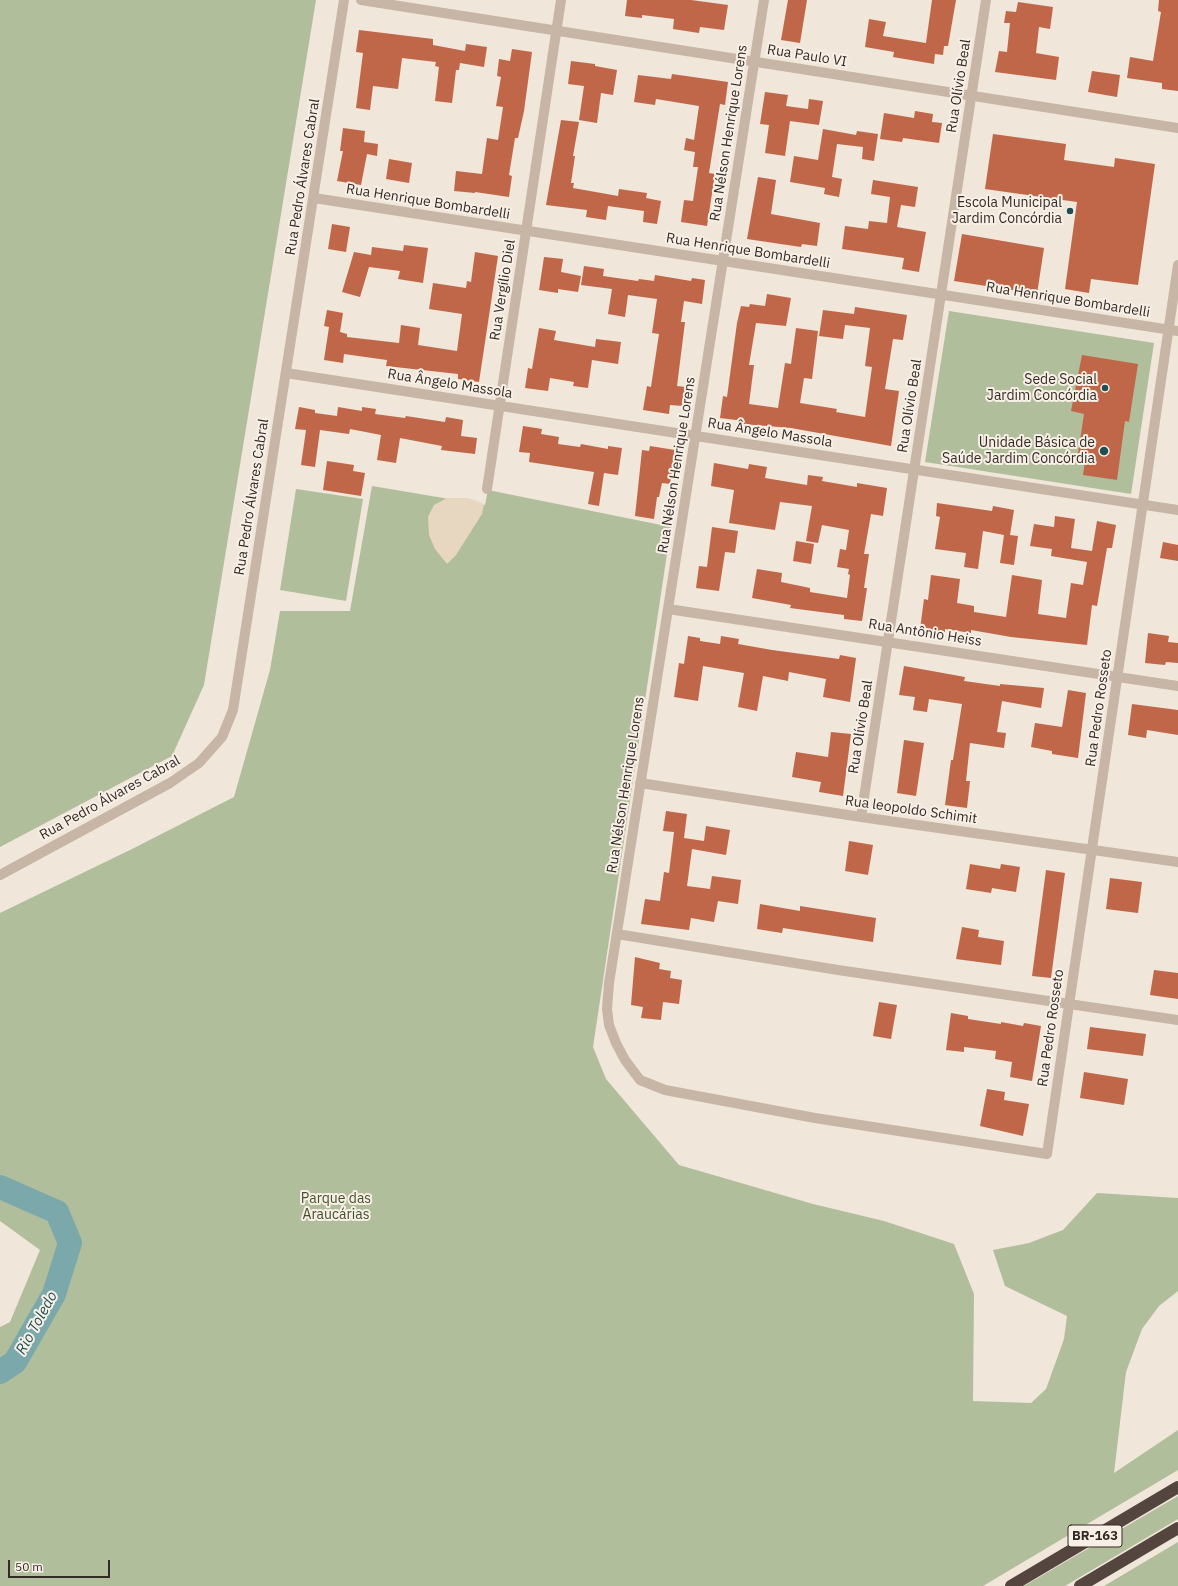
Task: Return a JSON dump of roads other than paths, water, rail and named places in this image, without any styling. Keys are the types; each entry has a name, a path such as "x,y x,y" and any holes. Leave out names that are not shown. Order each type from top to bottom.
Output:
{"highway":[{"name":"BR-163","path":"1011,1586 1178,1487"},
{"name":"BR-163","path":"1080,1586 1178,1528"}],"street":[{"name":"Rua Pedro Álvares Cabral","path":"0,875 170,783 199,764 222,737 232,710 314,198 344,0"},
{"name":"Rua Paulo VI","path":"360,0 1178,128"},
{"name":"Rua Vergílio Diel","path":"487,489 562,0"},
{"name":"Rua Nélson Henrique Lorens","path":"764,0 608,983 607,1009 609,1020 616,1043 625,1060 640,1080 665,1090 815,1118 1047,1154"},
{"name":"Rua Olívio Beal","path":"861,817 986,0"},
{"name":"Rua Henrique Bombardelli","path":"314,198 1173,330"},
{"name":"Rua Pedro Rosseto","path":"1047,1154 1143,505 1173,330 1178,265"},
{"name":"Rua Ângelo Massola","path":"286,372 1178,510"},
{"name":"Rua Antônio Heiss","path":"668,609 1178,686"},
{"name":"Rua leopoldo Schimit","path":"640,783 861,817 1178,862"},
{"path":"616,934 846,971 1178,1020"}],"waterway":[{"name":"Rio Toledo","path":"0,1187 57,1212 70,1243 54,1294 15,1362 0,1372"}],"place":[{"name":"Escola Municipal Jardim Concórdia","path":"1070,211"},
{"name":"Sede Social Jardim Concórdia","path":"1105,388"},
{"name":"Unidade Básica de Saúde Jardim Concórdia","path":"1104,451"}],"park label":[{"name":"Parque das Araucárias","path":"336,1208"}]}
